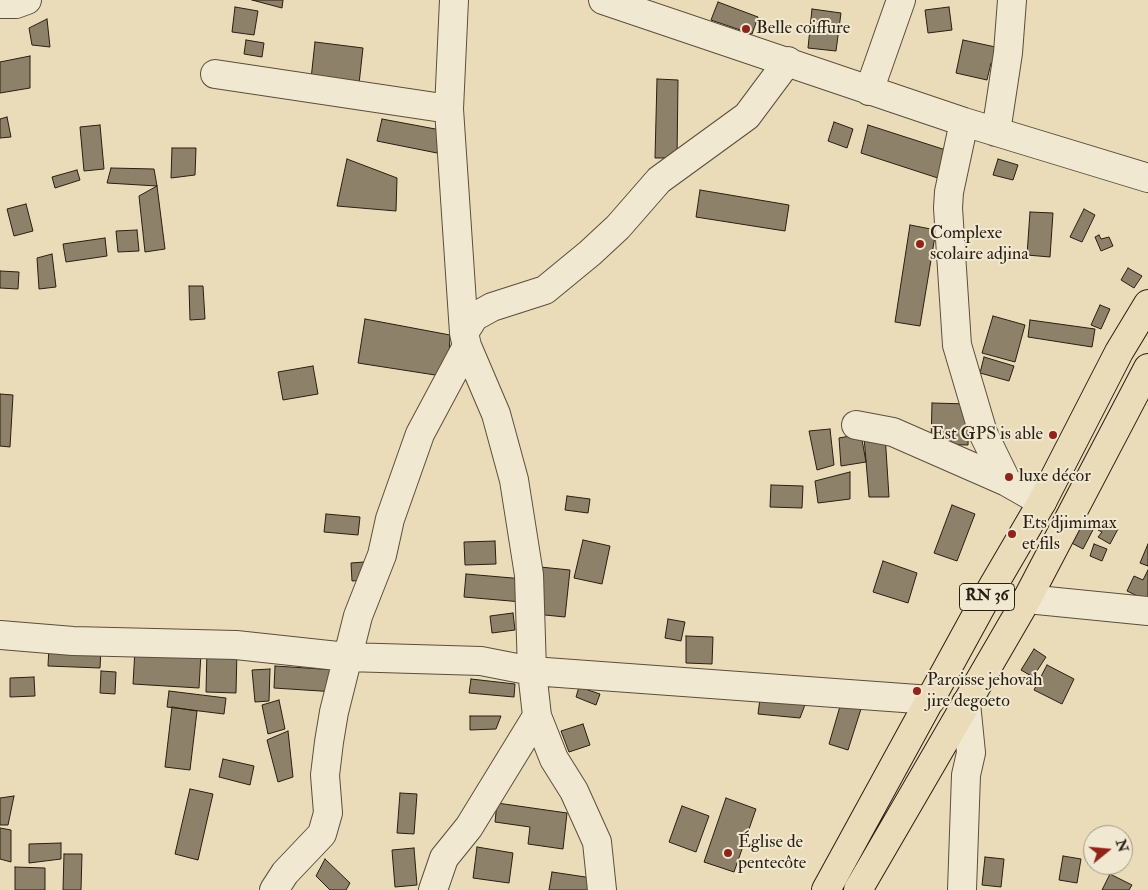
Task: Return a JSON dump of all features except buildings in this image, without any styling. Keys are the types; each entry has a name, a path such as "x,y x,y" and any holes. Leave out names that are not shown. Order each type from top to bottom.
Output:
{"main road":[{"name":"RN 36","path":"826,890 1042,502 1119,352 1148,304"},
{"name":"RN 36","path":"858,890 1027,600 1148,368"}],"street":[{"path":"0,4 16,4 27,0"},
{"path":"454,0 449,109 465,340 496,414 514,480 529,575 532,671 537,716 554,759 574,790 598,842 602,890"},
{"path":"603,0 788,61 869,91 1148,178"},
{"path":"869,91 901,0"},
{"path":"996,132 1008,53 1012,0"},
{"path":"274,890 285,873 322,834 328,813 325,775 329,742 347,657 358,616 382,555 390,519 420,434 474,317 492,307 545,290 618,227 664,176 746,116 788,61"},
{"path":"215,74 449,109"},
{"path":"964,122 949,192 948,208 958,345 983,433 1008,482"},
{"path":"856,425 893,432 1008,482 1042,502"},
{"path":"1027,600 1148,611"},
{"path":"0,635 73,641 236,645 347,657 481,661 532,671 931,700"},
{"path":"962,890 966,775 971,753 966,703"},
{"path":"434,890 444,858 469,827 537,716"}],"place":[{"name":"Belle coiffure","path":"746,29"},
{"name":"Complexe scolaire adjina","path":"920,244"},
{"name":"Est GPS is able","path":"1053,435"},
{"name":"luxe décor","path":"1009,477"},
{"name":"Ets djimimax et fils","path":"1012,534"},
{"name":"Paroisse jehovah jire degoeto","path":"917,691"},
{"name":"Église de pentecôte","path":"728,853"}]}
